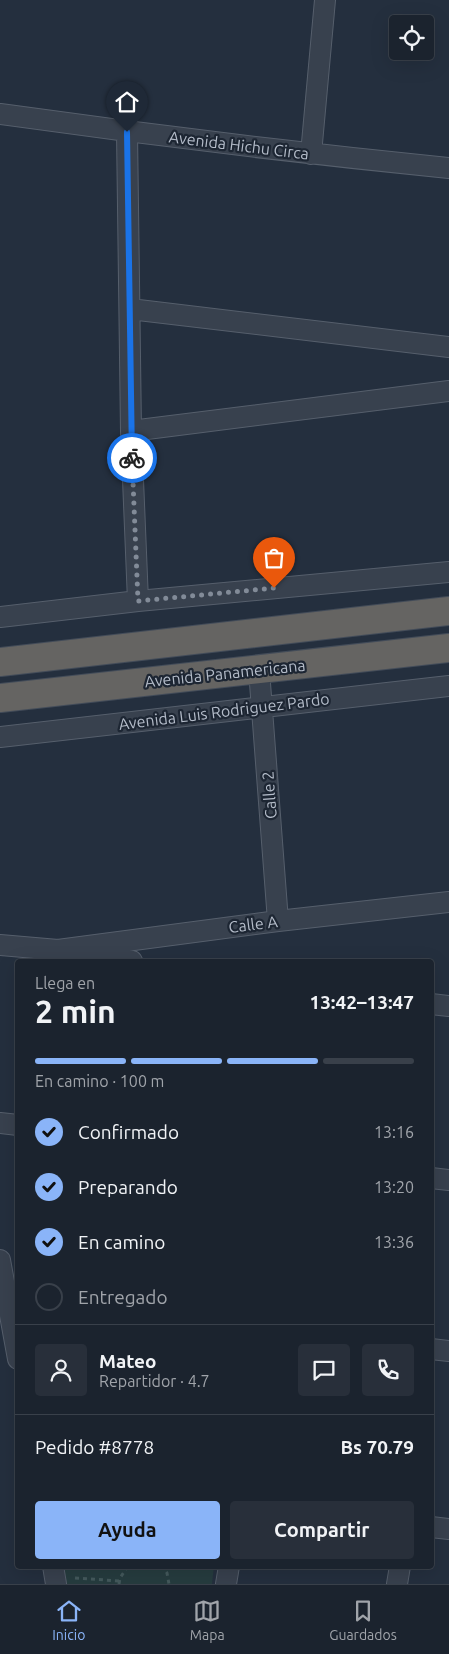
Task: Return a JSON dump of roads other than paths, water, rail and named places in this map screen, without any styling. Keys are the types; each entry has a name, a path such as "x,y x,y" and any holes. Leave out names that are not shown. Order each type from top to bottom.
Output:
{"highway":[{"path":"0,662 449,612"},
{"name":"Avenida Panamericana","path":"0,698 449,648"}],"street":[{"path":"311,154 325,0"},
{"name":"Avenida Hichu Circa","path":"0,114 127,132 449,168"},
{"path":"127,132 131,431 138,601"},
{"path":"130,310 449,347"},
{"path":"131,431 449,390"},
{"path":"0,617 138,601 449,572"},
{"name":"Calle 2","path":"258,670 278,921"},
{"name":"Avenida Luis Rodriguez Pardo","path":"0,737 449,686"},
{"name":"Calle A","path":"58,950 278,921 449,902"},
{"path":"0,945 58,950 119,959"},
{"path":"434,1004 449,1006"},
{"path":"0,1123 15,1125"},
{"path":"434,1178 449,1180"},
{"path":"0,1260 12,1296 15,1328"},
{"path":"434,1349 449,1351"},
{"path":"434,1527 449,1529"},
{"path":"226,1584 228,1569"},
{"path":"398,1584 400,1569"}]}
